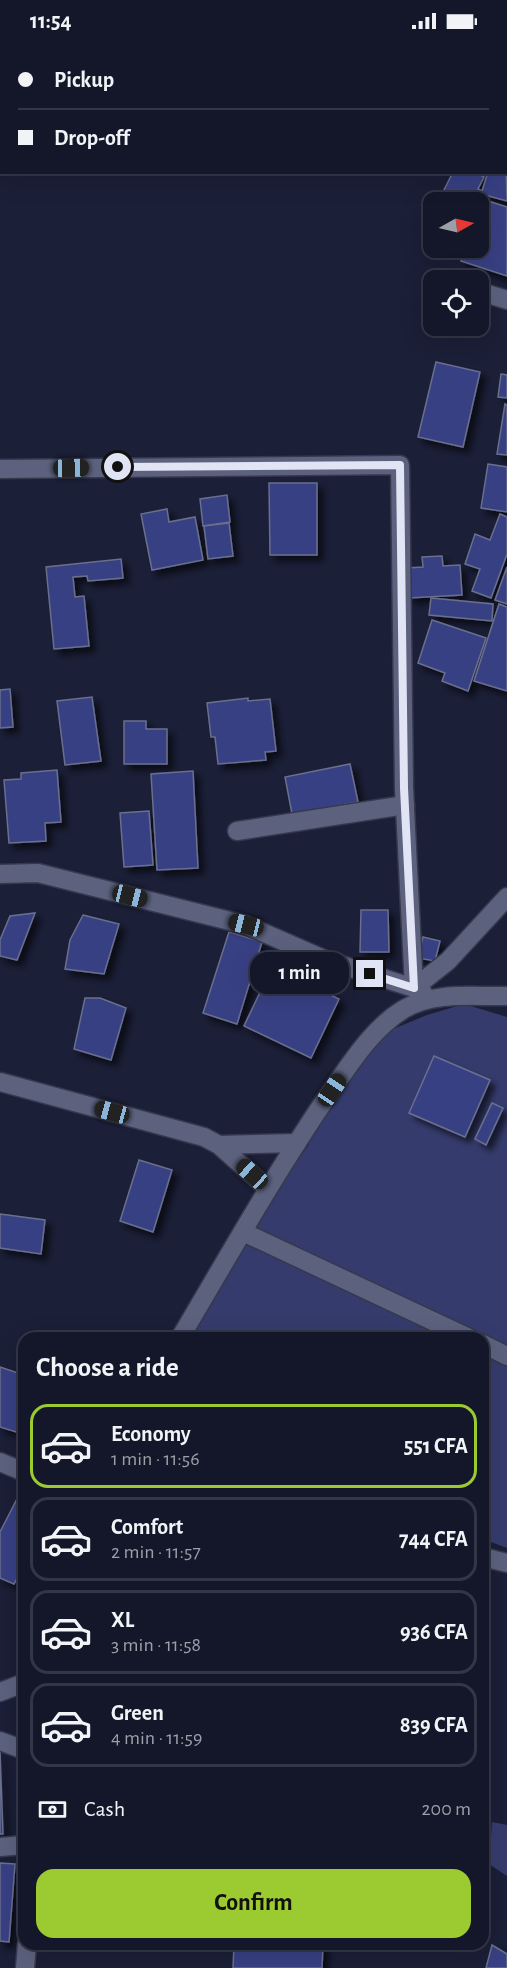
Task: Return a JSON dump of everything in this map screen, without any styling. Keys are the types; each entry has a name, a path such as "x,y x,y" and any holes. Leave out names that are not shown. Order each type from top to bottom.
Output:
{"street":[{"path":"489,294 507,300"},
{"path":"0,469 400,465 405,805 414,988"},
{"path":"237,831 405,805"},
{"path":"0,874 38,873 246,925 326,960 414,988 432,998"},
{"path":"414,988 448,961 507,897"},
{"path":"184,1332 297,1143 352,1061 375,1033 405,1009 432,998 507,996"},
{"path":"0,1082 204,1137 219,1145 268,1189"},
{"path":"219,1145 297,1143"},
{"path":"243,1232 456,1332"},
{"path":"489,1347 507,1356"},
{"path":"0,1462 18,1470"},
{"path":"489,1558 507,1563"},
{"path":"0,1692 18,1685"},
{"path":"0,1741 18,1748"},
{"path":"0,1847 18,1846"},
{"path":"25,1968 26,1950"}],"shaded area":[{"path":"464,1004 507,1017 507,1548 489,1541 489,1332 184,1332 243,1232 308,1146 322,1105 352,1061 393,1029 427,1015"},
{"path":"492,1822 507,1825 507,1876 489,1864"}],"building":[{"path":"452,174 479,174 484,177 478,189 482,191 443,192"},
{"path":"487,174 506,174 507,201 489,196 489,192 482,192"},
{"path":"489,201 507,207 507,276 461,261 462,258 489,258"},
{"path":"436,362 480,372 463,447 418,437"},
{"path":"501,374 507,375 507,398 498,397"},
{"path":"505,404 507,405 507,455 497,454"},
{"path":"488,464 507,467 507,512 481,508"},
{"path":"269,483 317,483 317,555 270,555"},
{"path":"227,495 230,522 203,526 200,499"},
{"path":"167,509 169,522 195,517 203,560 152,570 141,514"},
{"path":"500,514 507,517 507,554 491,598 472,591 480,569 465,564 475,534 490,540"},
{"path":"229,523 233,556 208,559 204,526"},
{"path":"442,556 443,566 460,565 462,595 409,598 406,568 423,567 422,557"},
{"path":"121,559 123,578 88,581 87,576 73,577 75,597 84,596 89,646 54,649 46,567"},
{"path":"507,567 507,604 495,600"},
{"path":"431,598 493,604 492,621 429,615"},
{"path":"499,604 507,607 507,691 474,681"},
{"path":"432,620 486,638 468,691 442,681 445,673 418,663"},
{"path":"10,689 13,727 0,728 0,690"},
{"path":"92,697 101,761 65,765 57,701"},
{"path":"248,698 248,701 270,699 276,751 265,752 266,760 218,764 215,737 211,737 207,703"},
{"path":"124,721 146,721 146,729 167,729 167,764 124,764"},
{"path":"350,764 358,802 292,814 285,777"},
{"path":"57,770 61,822 45,823 46,841 9,843 4,780 21,779 21,773"},
{"path":"193,771 198,868 157,870 151,774"},
{"path":"149,811 153,865 124,867 120,813"},
{"path":"361,910 388,910 389,952 360,952"},
{"path":"35,913 17,960 0,956 0,940 10,916"},
{"path":"83,915 119,924 104,974 65,969 70,940"},
{"path":"229,932 262,942 237,1024 203,1013"},
{"path":"423,937 440,941 435,961 418,958"},
{"path":"272,967 339,999 311,1058 244,1026"},
{"path":"85,998 100,998 126,1008 111,1060 74,1049"},
{"path":"434,1056 490,1080 465,1137 409,1113"},
{"path":"492,1103 503,1108 486,1145 475,1139"},
{"path":"139,1160 172,1170 153,1232 120,1221"},
{"path":"0,1214 45,1220 41,1254 0,1248"},
{"path":"0,1367 18,1373 18,1432 0,1427"},
{"path":"18,1497 18,1576 14,1584 0,1578 0,1532"},
{"path":"0,1752 3,1834 0,1834"},
{"path":"0,1863 15,1864 9,1942 0,1941"},
{"path":"492,1945 507,1954 507,1968 486,1968"},
{"path":"234,1950 323,1950 322,1968 233,1968"}],"route":[{"path":"118,467 400,465 404,788 414,988 370,974"}]}
